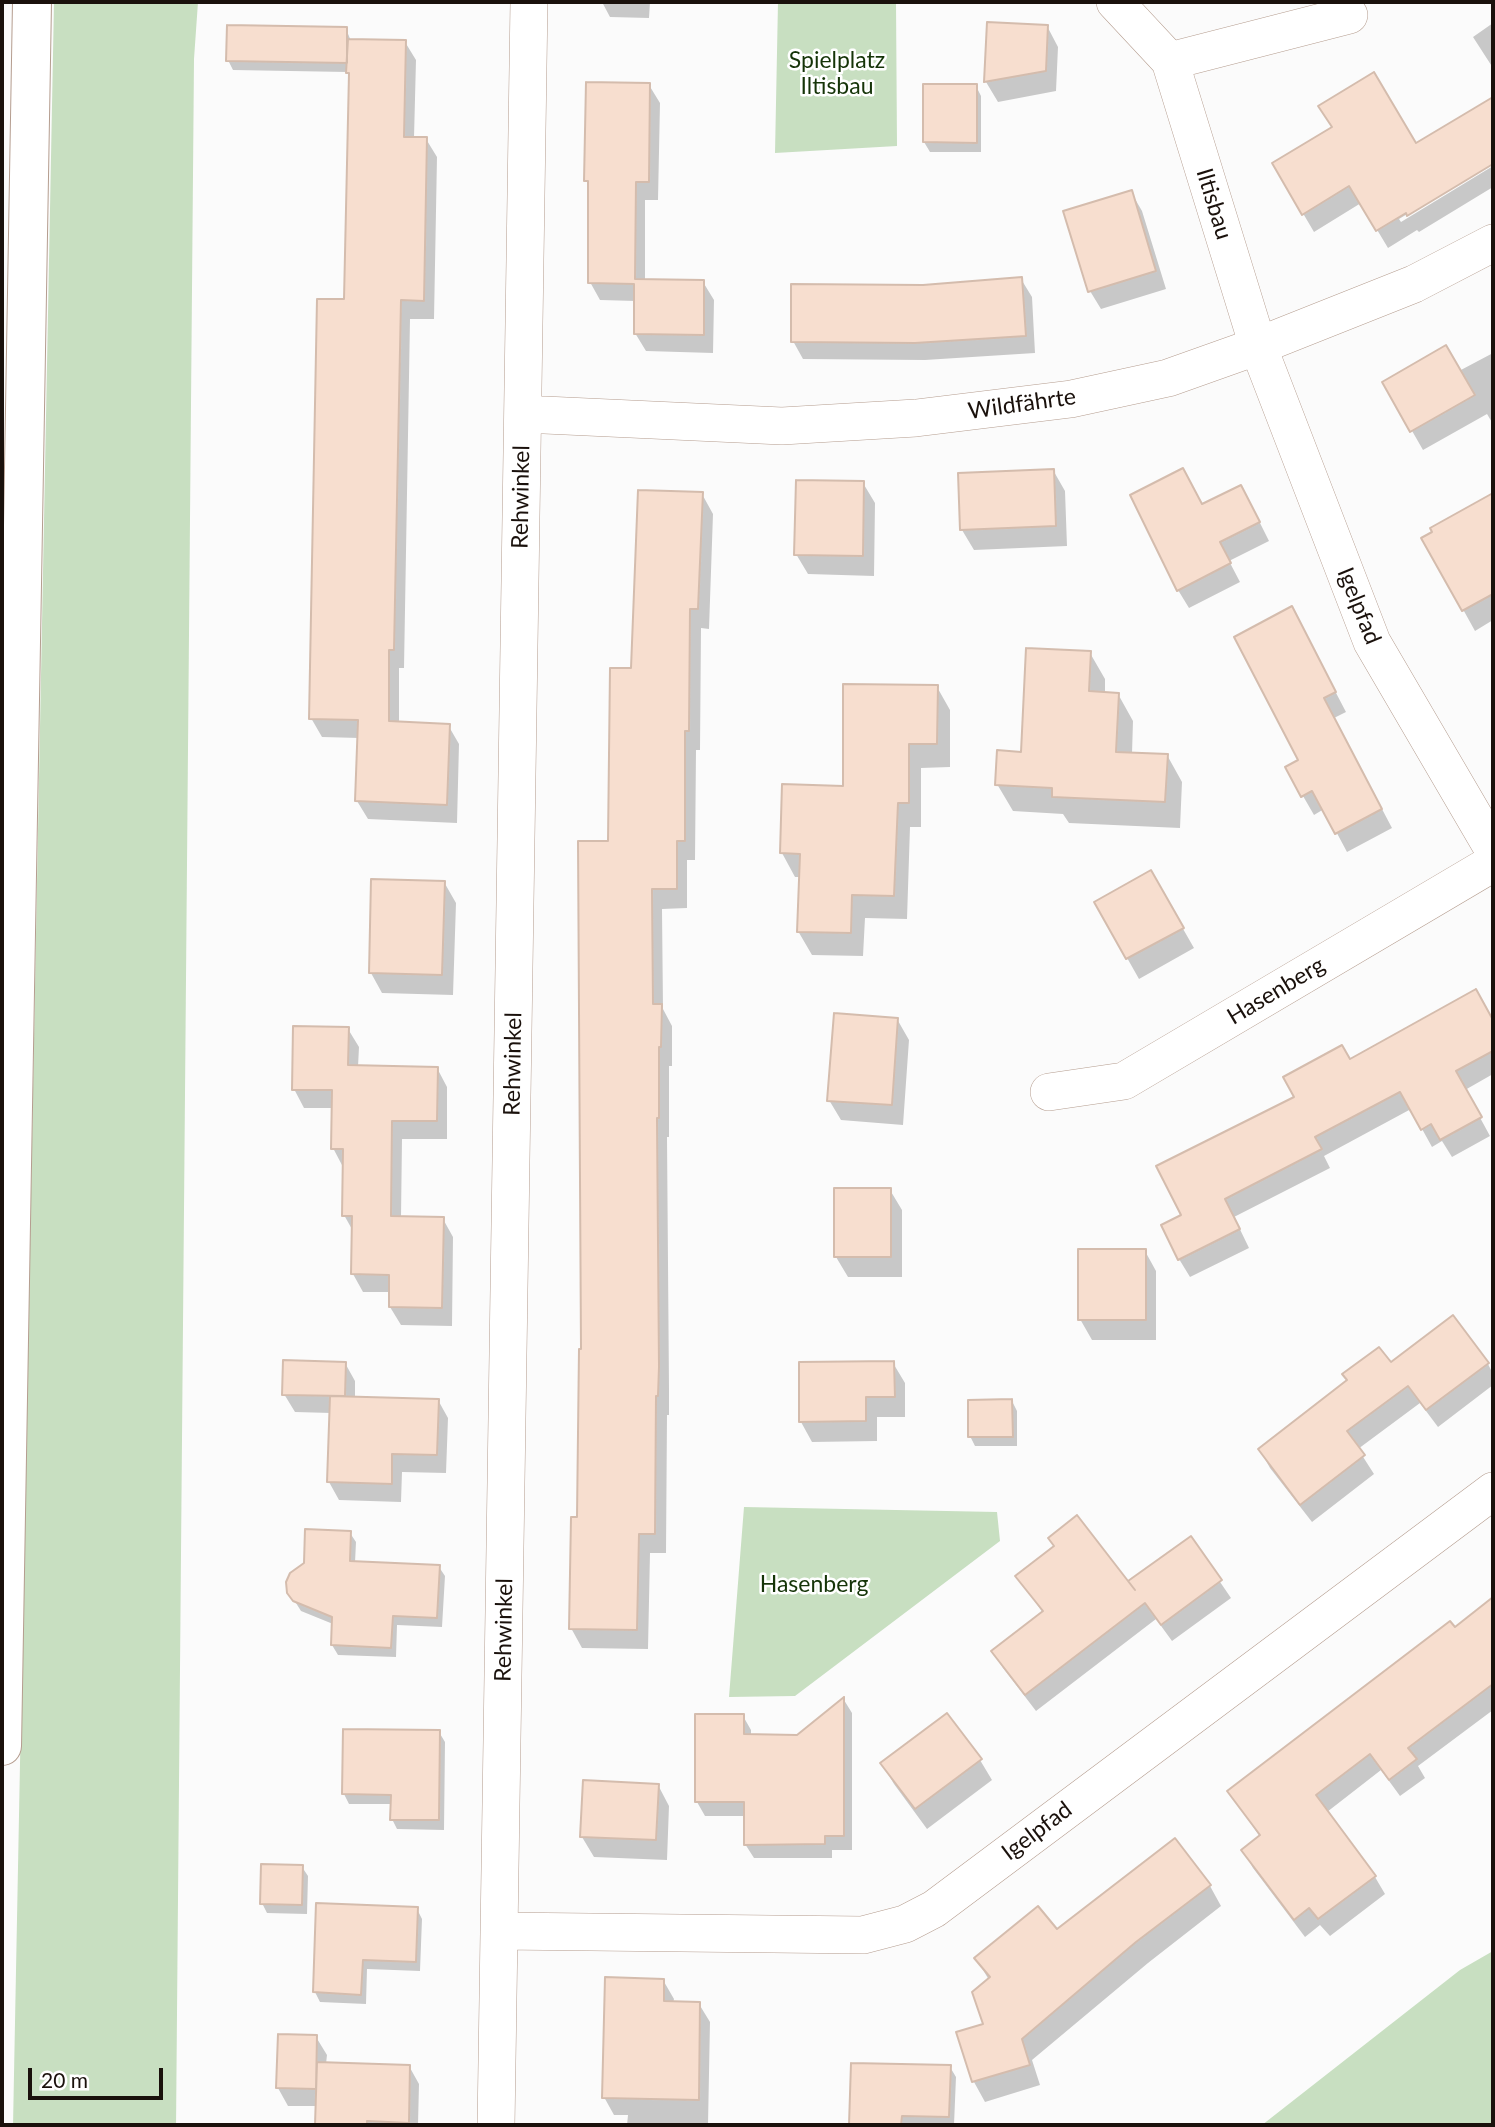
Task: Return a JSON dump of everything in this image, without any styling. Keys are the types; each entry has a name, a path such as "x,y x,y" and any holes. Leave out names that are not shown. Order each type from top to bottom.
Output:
{"main road":[{"path":"2,1746 32,2"}],"street":[{"name":"Rehwinkel","path":"496,2125 529,2"},
{"name":"Iltisbau","path":"1115,2 1170,61 1258,346"},
{"path":"1170,61 1349,15"},
{"name":"Wildfährte","path":"523,414 782,426 916,418 1071,399 1167,379 1258,346 1414,284 1493,243"},
{"name":"Igelpfad","path":"1258,346 1372,642 1493,849"},
{"name":"Hasenberg","path":"1049,1092 1124,1082 1493,863"},
{"name":"Igelpfad","path":"499,1931 863,1935 905,1924 934,1909 1493,1491"}],"green space":[{"path":"54,2 198,2 194,59 176,2125 13,2125"},
{"name":"Spielplatz Iltisbau","path":"778,2 896,2 897,146 775,153"},
{"name":"Hasenberg","path":"744,1507 997,1512 1000,1541 795,1696 729,1697"},
{"path":"1493,1951 1493,2125 1262,2125 1460,1970"}],"building":[{"path":"987,22 1048,25 1046,71 984,82"},
{"path":"227,25 347,27 347,63 226,61"},
{"path":"348,39 406,40 404,137 427,137 424,301 401,300 394,650 389,650 389,721 450,724 447,805 355,801 358,720 309,719 317,299 344,299"},
{"path":"1374,72 1416,143 1493,97 1493,164 1407,216 1406,213 1376,231 1349,186 1302,215 1272,163 1332,127 1318,106"},
{"path":"586,82 650,83 649,182 636,182 635,279 704,280 704,335 634,334 634,284 588,283 588,181 584,181"},
{"path":"923,84 977,84 977,143 923,142"},
{"path":"1132,190 1156,271 1088,292 1063,211"},
{"path":"1022,277 1026,336 915,343 791,342 791,284 923,285"},
{"path":"1446,345 1475,395 1410,432 1382,382"},
{"path":"1183,468 1202,504 1241,485 1260,522 1220,542 1231,563 1177,591 1130,495"},
{"path":"1054,469 1056,526 960,530 958,473"},
{"path":"796,480 864,481 863,556 794,555"},
{"path":"638,490 703,492 698,609 690,609 689,731 685,731 685,841 677,841 677,889 652,889 653,1004 662,1004 657,1118 659,1367 656,1396 655,1534 639,1534 637,1630 569,1629 571,1517 577,1517 581,1349 578,841 608,841 610,668 631,668"},
{"path":"1493,493 1493,594 1462,611 1421,538 1432,532 1430,528"},
{"path":"1292,606 1336,692 1324,698 1382,809 1335,834 1312,791 1301,797 1285,767 1298,760 1234,637"},
{"path":"1026,648 1091,651 1089,691 1119,693 1116,752 1168,754 1165,802 1052,797 1052,788 995,785 997,750 1021,752"},
{"path":"843,684 938,685 937,744 909,744 909,803 898,803 894,896 852,895 851,933 797,932 800,854 780,853 782,784 843,786"},
{"path":"1151,870 1184,928 1126,959 1094,902"},
{"path":"371,879 445,881 442,975 369,973"},
{"path":"1476,989 1493,1020 1493,1051 1456,1071 1482,1117 1440,1140 1431,1124 1421,1130 1400,1092 1315,1137 1322,1149 1225,1199 1240,1229 1178,1260 1161,1225 1181,1215 1156,1166 1294,1097 1283,1077 1342,1045 1350,1059"},
{"path":"834,1013 898,1018 892,1105 827,1101"},
{"path":"293,1026 349,1027 348,1065 438,1067 437,1121 392,1121 391,1216 444,1217 442,1308 389,1307 389,1275 351,1274 352,1216 342,1216 343,1149 331,1149 332,1090 292,1090"},
{"path":"834,1188 891,1188 891,1257 834,1257"},
{"path":"1078,1249 1146,1249 1146,1320 1078,1320"},
{"path":"1453,1315 1489,1363 1426,1410 1408,1386 1347,1431 1365,1455 1300,1505 1258,1449 1347,1380 1342,1374 1379,1347 1391,1362"},
{"path":"283,1360 346,1362 345,1396 282,1395"},
{"path":"894,1361 895,1397 866,1397 866,1421 799,1422 799,1362"},
{"path":"330,1396 439,1399 437,1455 392,1454 392,1484 327,1482"},
{"path":"1012,1399 1013,1437 968,1437 968,1400"},
{"path":"1077,1515 1128,1581 1191,1536 1222,1580 1161,1625 1145,1603 1025,1695 991,1651 1043,1611 1015,1576 1054,1546 1048,1538"},
{"path":"305,1529 351,1531 350,1561 440,1565 437,1618 393,1616 391,1648 331,1645 332,1617 293,1601 287,1593 286,1582 290,1573 304,1563"},
{"path":"1493,1597 1493,1684 1408,1748 1417,1759 1389,1780 1370,1754 1316,1795 1376,1876 1318,1919 1309,1908 1294,1920 1241,1850 1260,1835 1227,1791 1450,1621 1455,1627"},
{"path":"844,1697 844,1836 825,1836 825,1844 744,1845 744,1802 695,1802 695,1714 744,1714 744,1734 797,1735"},
{"path":"947,1713 982,1759 915,1809 880,1763"},
{"path":"343,1729 440,1730 439,1820 390,1820 391,1795 342,1794"},
{"path":"583,1780 659,1784 656,1840 580,1837"},
{"path":"1175,1838 1211,1885 1136,1942 1022,2039 1030,2065 972,2082 956,2032 983,2024 972,1992 990,1977 974,1958 1038,1906 1057,1929"},
{"path":"261,1864 303,1865 302,1905 260,1904"},
{"path":"316,1903 418,1907 416,1962 363,1960 361,1995 313,1992"},
{"path":"605,1977 664,1979 664,2001 700,2002 699,2100 602,2098"},
{"path":"278,2034 317,2035 316,2089 276,2088"},
{"path":"317,2062 410,2065 409,2123 367,2121 367,2125 315,2125"},
{"path":"851,2063 951,2065 949,2117 902,2116 901,2125 849,2125"}]}
